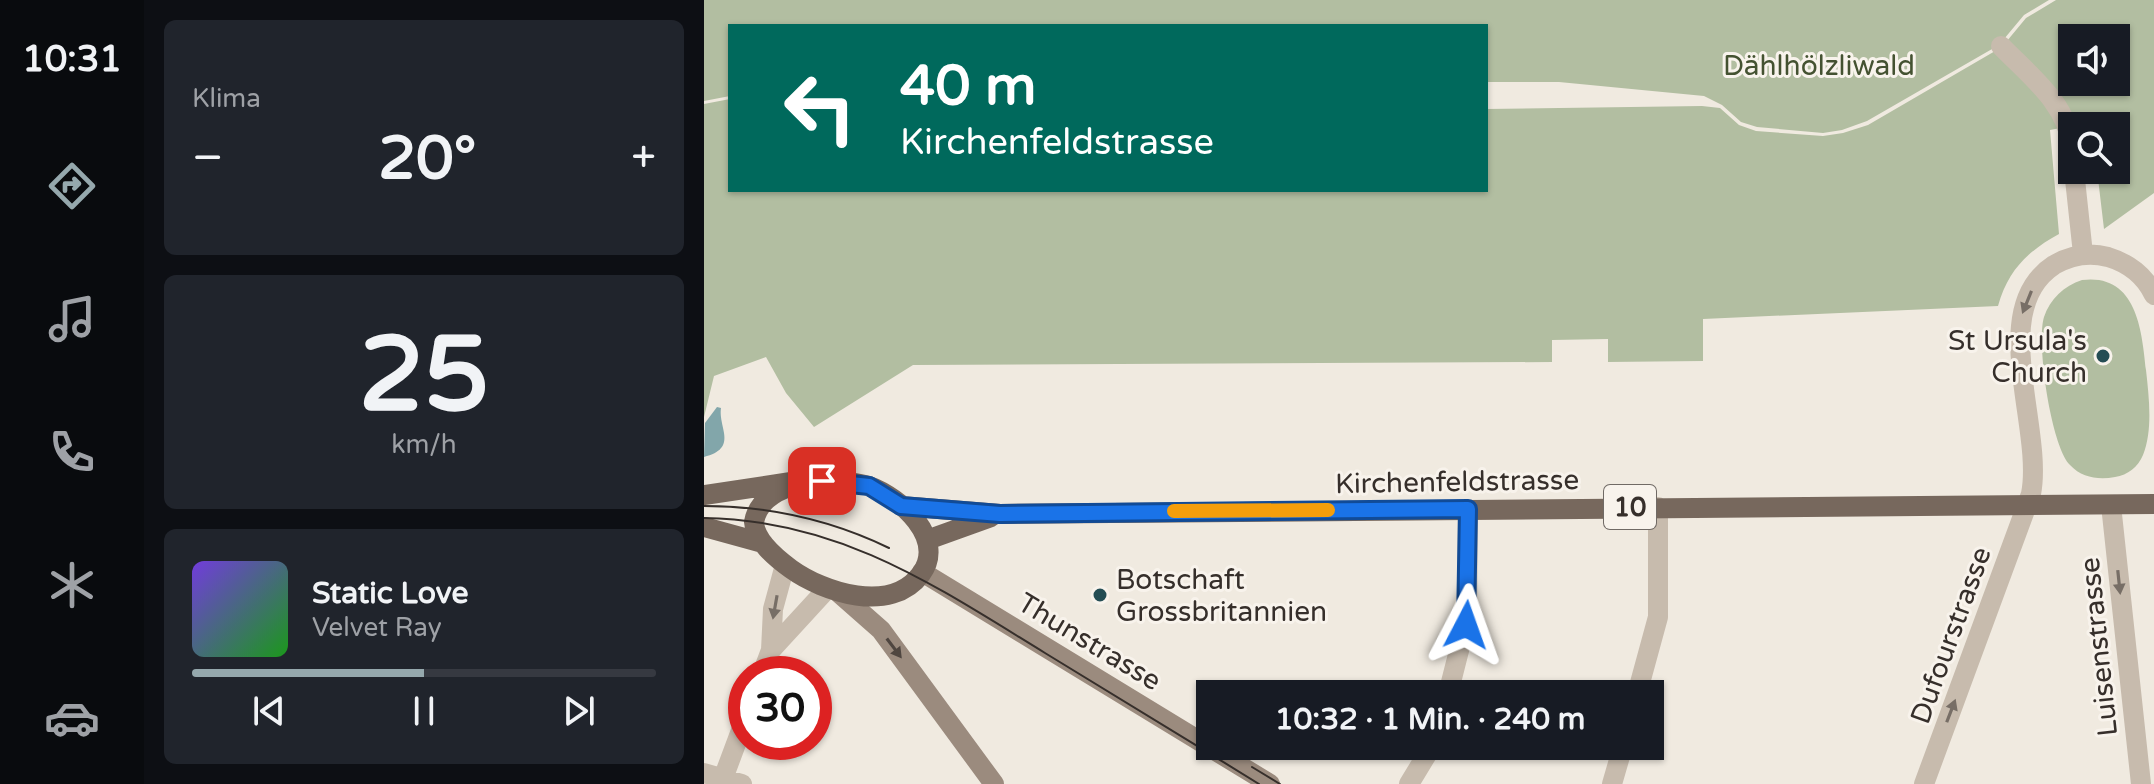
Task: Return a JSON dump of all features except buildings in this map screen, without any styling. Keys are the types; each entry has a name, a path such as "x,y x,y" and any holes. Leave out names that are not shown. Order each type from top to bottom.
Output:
{"main road":[{"path":"704,495 807,481 869,486 901,506 927,540 928,558 922,572 899,590 869,595 833,591 785,565 763,543 754,528 758,509 776,494 807,481"},
{"name":"Kirchenfeldstrasse","path":"901,506 1000,514 2154,504"},
{"name":"Kirchenfeldstrasse","path":"927,540 1000,514"},
{"path":"704,527 763,543"}],"street":[{"path":"2001,46 2062,112"},
{"path":"2076,184 2083,254 2123,263 2142,277 2154,295"},
{"name":"Dufourstrasse","path":"1924,784 2028,505 2034,463 2020,319 2029,294 2045,273 2058,263 2083,254"},
{"name":"Luisenstrasse","path":"2111,505 2141,784"},
{"path":"1641,680 1658,617 1658,507"},
{"path":"1451,680 1469,606 1468,509"},
{"path":"769,656 773,609 785,565"},
{"name":"Thunstrasse","path":"922,572 1270,784"},
{"path":"771,650 833,591 881,630 994,784"},
{"path":"722,779 729,760"},
{"path":"1409,784 1424,760"},
{"path":"1612,784 1619,760"}],"green space":[{"name":"Dählhölzliwald","path":"704,0 2049,0 2024,15 1999,45 1867,121 1823,133 1757,127 1741,122 1722,105 1704,96 1559,82 1488,82 1488,24 728,24 728,96 704,101"},
{"path":"2056,0 2154,0 2154,193 2104,229 2099,184 2130,184 2130,112 2058,112 2058,128 2050,130 2059,234 2038,247 2021,263 2007,282 1998,306 1703,319 1703,361 1608,362 1608,339 1552,340 1552,362 913,365 814,427 786,393 766,357 714,376 704,417 704,104 728,99 728,192 1488,192 1488,109 1702,106 1720,108 1739,125 1756,131 1823,136 1868,125 2002,47 2026,18"},
{"path":"2082,280 2100,280 2115,286 2125,295 2133,308 2142,338 2149,402 2146,445 2135,467 2115,477 2091,477 2070,465 2057,438 2047,394 2042,348 2044,317 2058,294"}],"water":[{"path":"717,407 721,408 724,443 715,453 704,457 705,423"}],"tram line":[{"path":"704,506 799,516 889,548"},
{"path":"704,518 799,530 884,561 964,604 1259,784"},
{"path":"1252,767 1280,784"}],"slow traffic":[{"path":"1174,511 1328,510"}],"place":[{"name":"St Ursula's Church","path":"2103,356"},
{"name":"Botschaft Grossbritannien","path":"1100,595"}],"route":[{"path":"822,481 869,486 901,506 1000,514 1468,509 1469,606 1466,625"}]}
